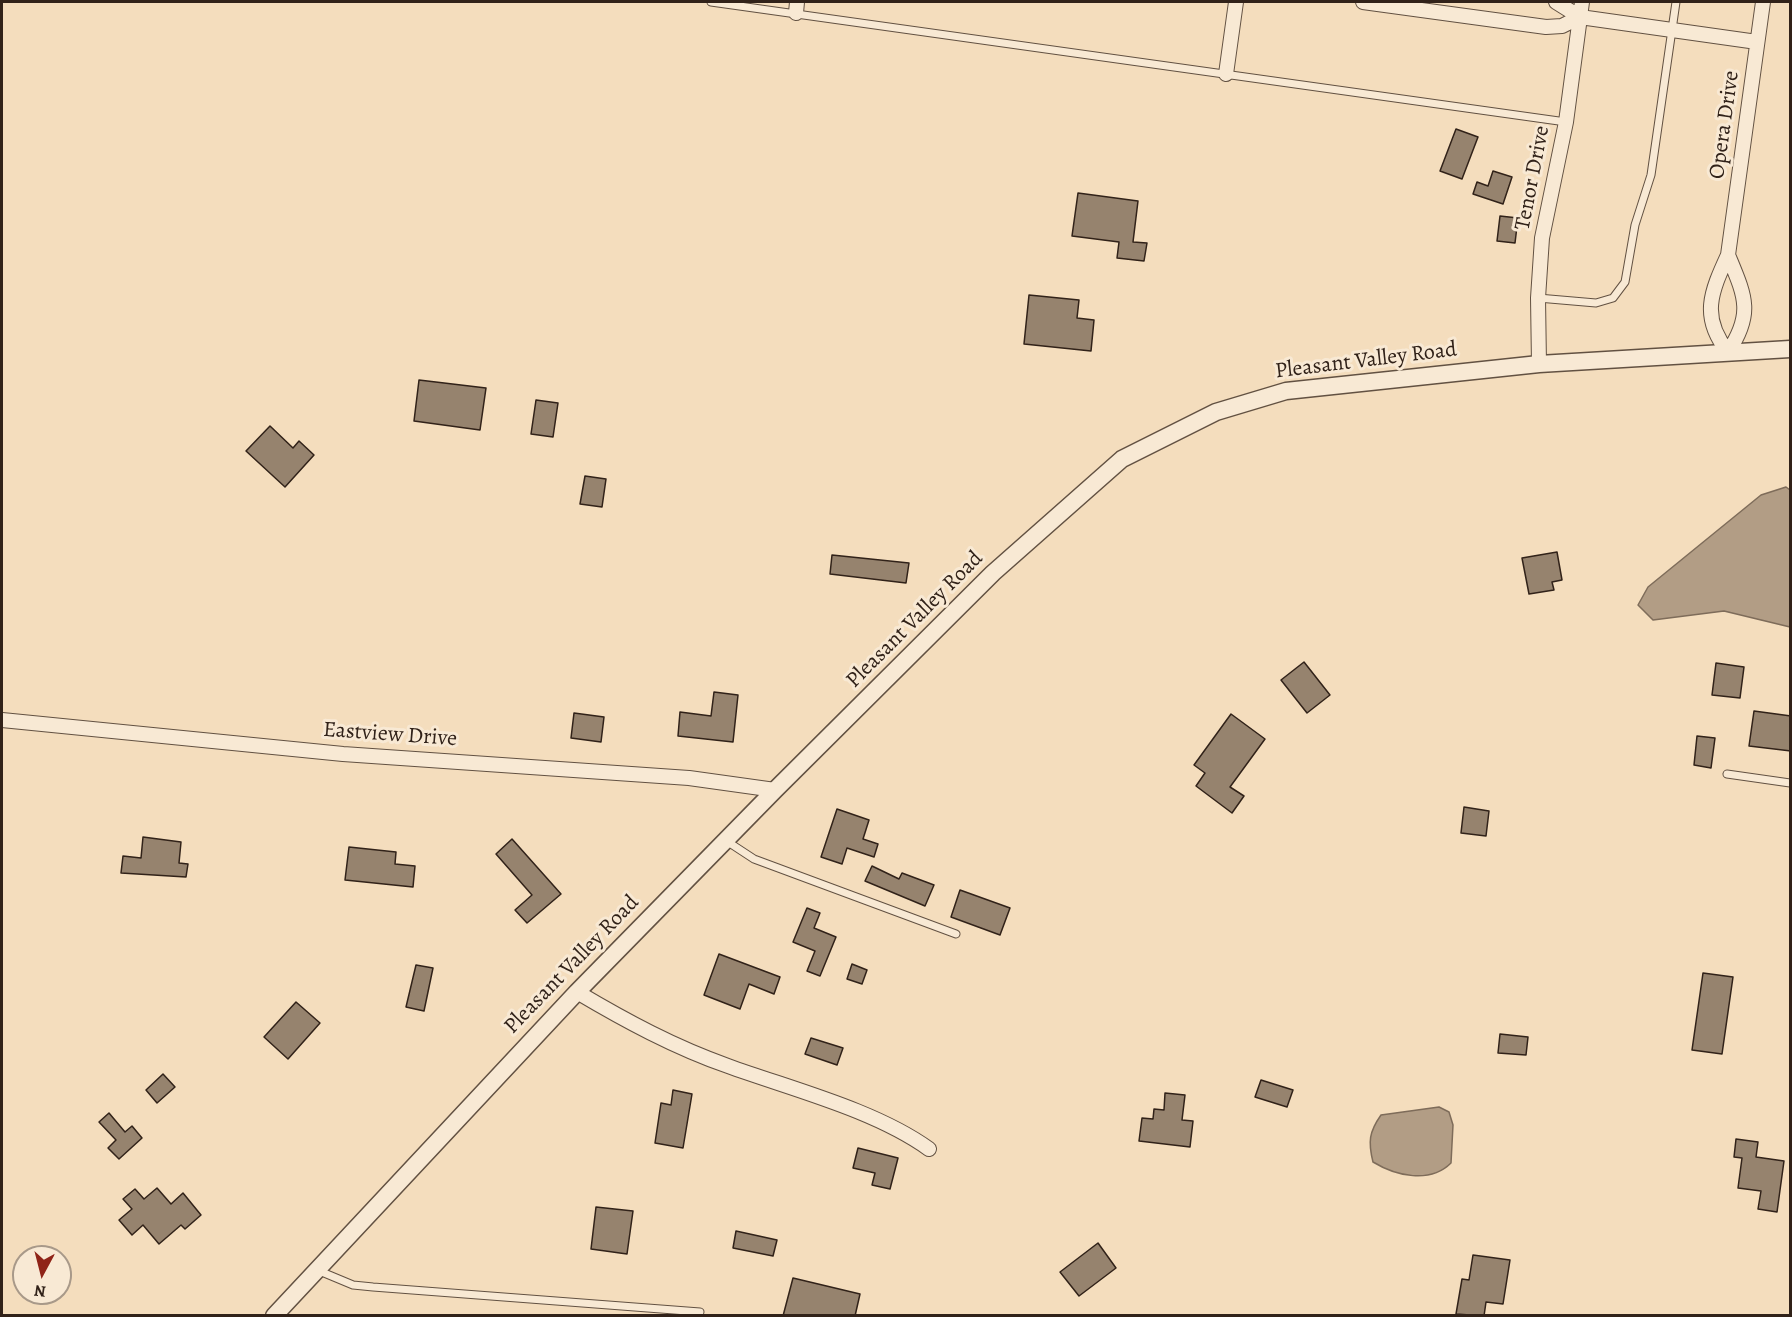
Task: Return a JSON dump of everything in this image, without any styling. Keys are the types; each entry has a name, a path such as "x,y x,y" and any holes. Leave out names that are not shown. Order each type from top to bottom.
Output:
{"street":[{"path":"1226,74 1236,2"},
{"path":"1363,2 1400,4 1546,27 1562,26 1580,17"},
{"path":"1556,2 1580,17 1757,42"},
{"name":"Tenor Drive","path":"1539,364 1538,298 1546,207 1566,122 1582,2"},
{"name":"Opera Drive","path":"1728,255 1741,287 1745,317 1740,335 1728,352 1715,334 1710,306 1714,286 1728,255 1763,2"},
{"name":"Pleasant Valley Road","path":"274,1316 577,992 725,840 993,573 1122,459 1216,412 1286,391 1539,364 1791,349"},
{"name":"Eastview Drive","path":"2,720 343,754 689,778 775,790"},
{"path":"577,992 664,1041 856,1113 915,1139 929,1149"}],"lane":[{"path":"711,2 797,8 1226,74 1566,122"},
{"path":"1538,298 1596,303 1612,298 1625,282 1635,225 1651,175 1676,2"},
{"path":"1727,774 1791,783"},
{"path":"725,840 753,859 956,934"},
{"path":"317,1270 353,1285 700,1312"}],"shaded area":[{"path":"1786,487 1790,490 1790,627 1724,611 1653,620 1638,605 1648,587 1761,495"},
{"path":"1439,1107 1449,1112 1453,1125 1451,1163 1443,1170 1423,1176 1413,1176 1392,1171 1373,1162 1370,1149 1371,1137 1381,1115"}],"building":[{"path":"1456,129 1478,137 1462,179 1440,171"},
{"path":"1493,171 1512,177 1503,204 1473,194 1477,182 1488,186"},
{"path":"1078,193 1138,201 1133,242 1147,243 1144,261 1117,258 1119,242 1072,236"},
{"path":"1500,216 1518,218 1515,243 1497,241"},
{"path":"1029,295 1079,300 1077,318 1094,320 1091,351 1024,344"},
{"path":"419,380 486,388 480,430 414,421"},
{"path":"536,400 558,403 553,437 531,434"},
{"path":"270,426 293,448 299,441 314,455 285,487 246,451"},
{"path":"585,476 606,479 602,507 580,504"},
{"path":"1557,552 1562,580 1552,582 1554,590 1529,594 1522,558"},
{"path":"832,555 909,563 906,583 830,574"},
{"path":"1304,662 1330,695 1307,713 1281,680"},
{"path":"1716,663 1744,667 1740,698 1712,695"},
{"path":"714,692 738,695 733,742 678,736 680,712 711,716"},
{"path":"1754,711 1791,716 1791,751 1749,746"},
{"path":"574,713 604,717 601,742 571,738"},
{"path":"1231,714 1265,739 1230,787 1244,796 1232,813 1196,786 1205,773 1194,765"},
{"path":"1697,736 1715,738 1711,768 1694,765"},
{"path":"1464,807 1489,811 1486,836 1461,833"},
{"path":"837,809 869,820 863,839 878,844 874,857 847,848 842,864 821,857"},
{"path":"143,837 181,842 179,863 188,864 186,877 121,873 123,856 141,858"},
{"path":"512,839 561,894 527,923 515,910 532,895 496,854"},
{"path":"349,847 396,852 395,864 415,866 413,887 345,880"},
{"path":"872,866 899,879 902,873 934,885 925,906 865,881"},
{"path":"960,890 1010,908 1000,935 951,917"},
{"path":"807,908 820,913 814,928 836,937 820,976 807,971 815,951 793,942"},
{"path":"719,954 780,977 774,994 749,984 740,1009 704,995"},
{"path":"852,964 867,970 862,984 847,979"},
{"path":"416,965 433,968 424,1011 406,1007"},
{"path":"1703,973 1733,977 1722,1054 1692,1050"},
{"path":"296,1002 320,1023 288,1059 264,1037"},
{"path":"1500,1034 1528,1037 1526,1055 1498,1053"},
{"path":"811,1038 843,1048 837,1065 805,1054"},
{"path":"163,1074 175,1087 157,1103 146,1090"},
{"path":"1261,1080 1293,1090 1287,1107 1255,1097"},
{"path":"673,1090 692,1094 683,1148 655,1143 661,1103 671,1105"},
{"path":"1165,1093 1185,1095 1182,1120 1193,1121 1190,1147 1139,1141 1142,1118 1153,1119 1154,1109 1164,1110"},
{"path":"109,1113 125,1132 132,1126 142,1138 119,1159 108,1148 116,1140 99,1122"},
{"path":"1736,1139 1758,1142 1756,1157 1784,1161 1777,1212 1758,1209 1761,1191 1738,1188 1742,1158 1734,1157"},
{"path":"858,1148 898,1158 890,1189 872,1185 875,1173 853,1168"},
{"path":"157,1188 171,1204 183,1193 201,1215 185,1229 181,1225 159,1244 143,1225 132,1235 119,1220 132,1209 123,1199 135,1189 144,1199"},
{"path":"596,1207 633,1211 627,1254 591,1249"},
{"path":"736,1231 777,1240 773,1256 733,1248"},
{"path":"1098,1243 1116,1268 1079,1296 1060,1272"},
{"path":"1473,1255 1510,1260 1503,1304 1486,1302 1484,1316 1456,1314 1462,1279 1469,1280"},
{"path":"793,1278 860,1294 855,1316 783,1316"}]}
